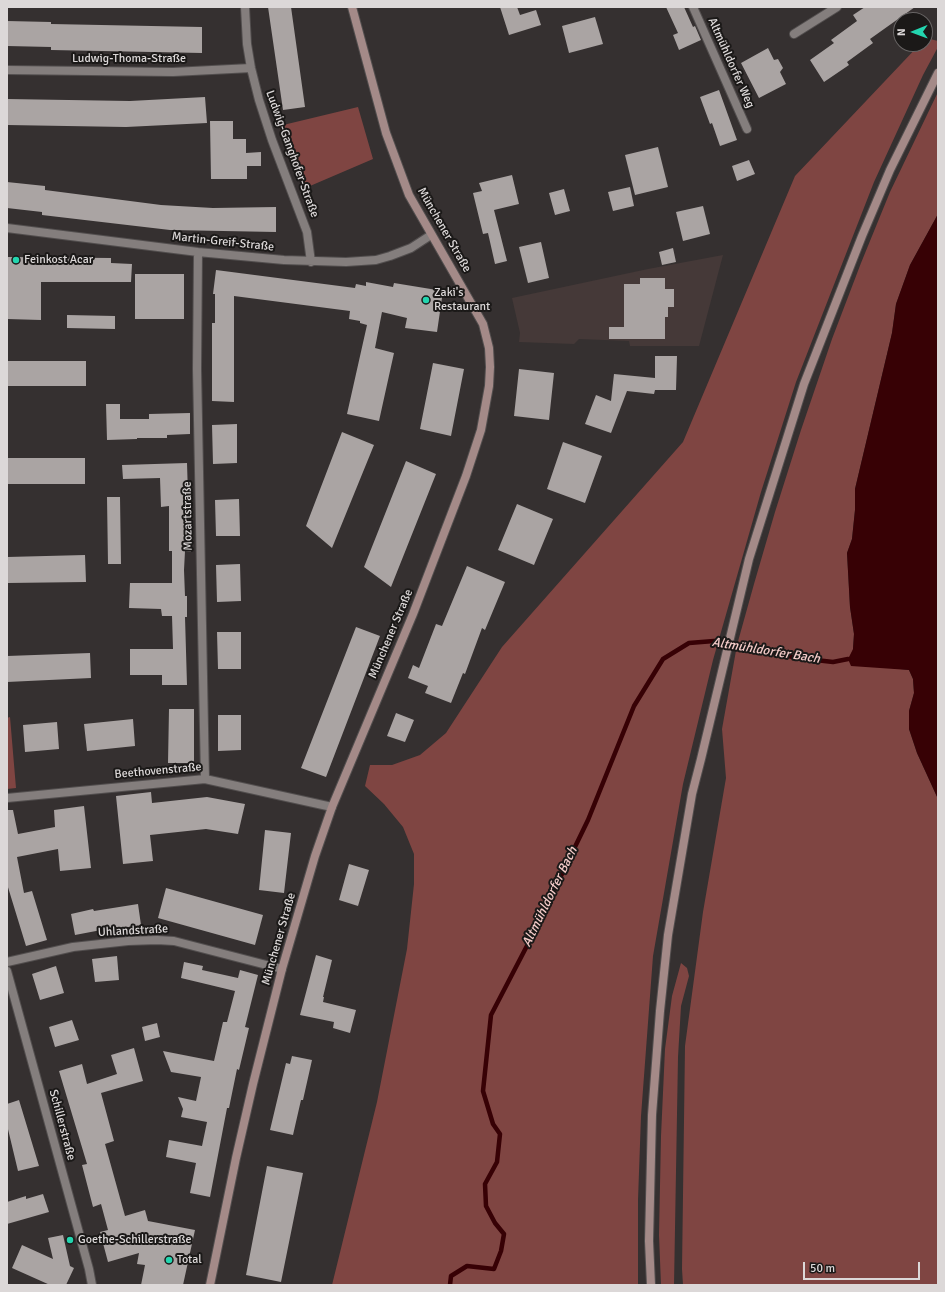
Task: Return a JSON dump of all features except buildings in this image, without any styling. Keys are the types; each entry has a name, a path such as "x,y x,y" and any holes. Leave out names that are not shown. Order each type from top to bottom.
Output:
{"street":[{"name":"Ludwig-Ganghofer-Straße","path":"245,7 247,44 259,100 272,140 307,232 311,262"},
{"name":"Münchener Straße","path":"210,1285 236,1158 282,969 315,856 332,807 422,592 466,476 481,430 489,386 489,348 483,324 409,195 395,159 377,102 352,7"},
{"name":"Altmühldorfer Weg","path":"693,7 747,129"},
{"path":"794,34 837,7"},
{"name":"Ludwig-Thoma-Straße","path":"7,70 165,72 251,68"},
{"path":"651,1285 650,1241 652,1115 660,1011 668,935 692,794 749,559 804,384 865,228 890,170 938,73"},
{"name":"Martin-Greif-Straße","path":"7,228 198,252 311,262 376,260 402,252 431,235"},
{"name":"Mozartstraße","path":"198,252 197,369 205,779"},
{"name":"Beethovenstraße","path":"7,798 205,779 332,807"},
{"name":"Uhlandstraße","path":"7,962 74,947 128,941 157,940 174,941 282,969"},
{"name":"Schillerstraße","path":"7,971 89,1268 92,1285"}],"shaded area":[{"path":"933,40 938,41 938,47 923,75 874,182 796,382 761,492 713,660 683,784 653,956 641,1116 638,1200 638,1285 332,1285 377,1102 407,949 414,884 414,854 403,827 384,804 365,786 370,765 392,765 420,755 446,733 502,647 683,442 795,176 912,52 933,52"},
{"path":"938,92 938,214 910,265 896,304 892,333 855,489 855,510 852,539 847,553 850,607 854,634 853,649 883,667 909,670 913,679 914,693 909,711 909,729 917,753 938,799 938,1285 683,1285 685,1046 703,912 726,778 722,729 737,645 775,512 832,339 890,192"},
{"path":"358,107 373,159 303,189 279,126"},
{"path":"938,214 938,799 917,753 909,729 909,711 914,693 913,679 909,670 851,666 848,659 853,649 854,634 850,607 847,553 852,539 855,510 855,489 892,333 896,304 910,265"},
{"path":"723,255 699,346 630,346 629,341 579,339 574,344 519,342 520,333 512,298 648,269"},
{"path":"10,717 16,788 7,789 7,718"},
{"path":"681,963 687,968 689,976 681,1006 678,1057 674,1285 661,1285 659,1235 665,1049 672,996"}],"waterway":[{"name":"Altmühldorfer Bach","path":"450,1285 451,1276 467,1266 494,1269 501,1251 504,1234 495,1223 486,1206 485,1184 497,1162 500,1134 493,1124 483,1091 491,1015 530,940 588,820 634,706 663,659 689,643 714,641 798,658 833,662 848,659"}],"place":[{"name":"Feinkost Acar","path":"16,260"},
{"name":"Zaki's Restaurant","path":"426,300"},
{"name":"Goethe-Schillerstraße","path":"70,1240"},
{"name":"Total","path":"169,1260"}]}
